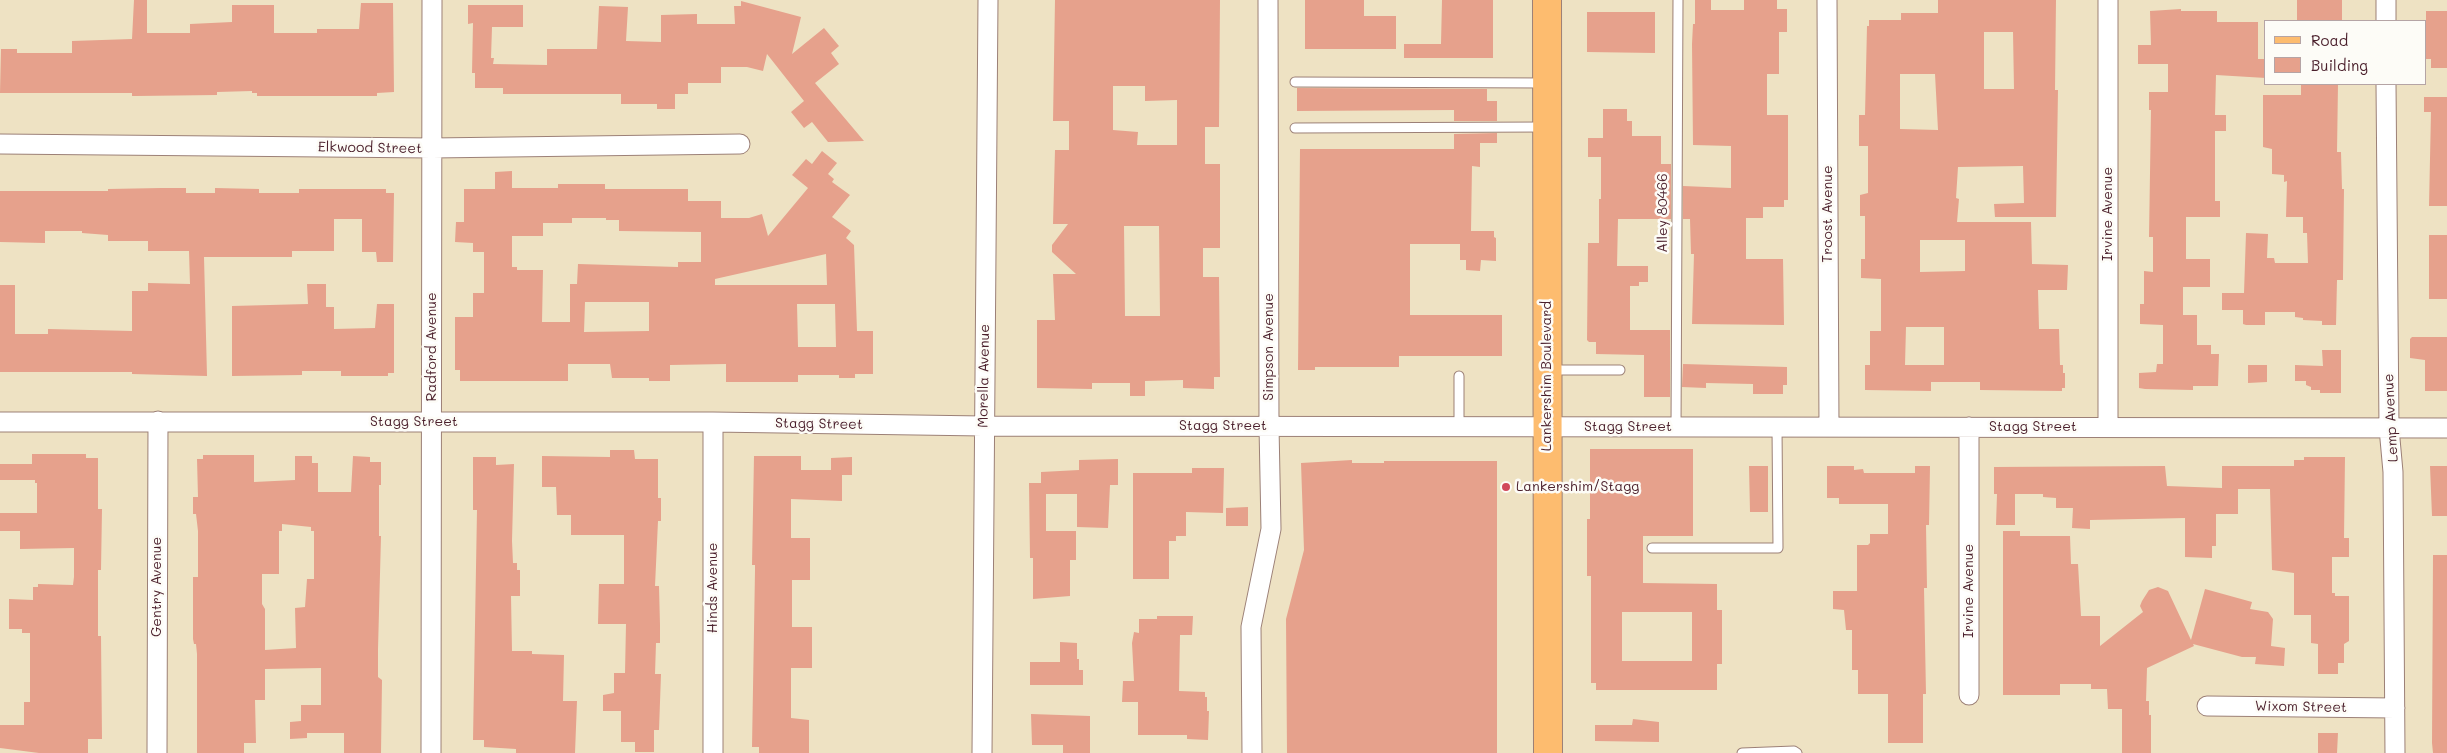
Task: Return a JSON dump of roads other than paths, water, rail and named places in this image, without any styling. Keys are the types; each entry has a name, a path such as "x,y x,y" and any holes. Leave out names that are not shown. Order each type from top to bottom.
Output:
{"main road":[{"name":"Lankershim Boulevard","path":"1547,0 1548,753"}],"street":[{"name":"Radford Avenue","path":"431,753 432,0"},
{"name":"Morella Avenue","path":"982,753 983,426 988,0"},
{"name":"Simpson Avenue","path":"1252,753 1251,627 1271,529 1268,0"},
{"name":"Troost Avenue","path":"1827,0 1829,427"},
{"name":"Irvine Avenue","path":"2108,0 2108,427"},
{"path":"2386,0 2386,20"},
{"name":"Lemp Avenue","path":"2386,85 2389,428 2393,472 2395,753"},
{"name":"Elkwood Street","path":"0,144 432,148 740,144"},
{"name":"Gentry Avenue","path":"157,753 158,421"},
{"name":"Stagg Street","path":"0,422 713,422 983,426 2447,428"},
{"name":"Hinds Avenue","path":"713,422 713,753"},
{"name":"Irvine Avenue","path":"1969,427 1969,695"},
{"name":"Wixom Street","path":"2207,706 2396,708"}],"lane":[{"name":"Alley 80466","path":"1676,427 1678,0"},
{"path":"1295,82 1548,83"},
{"path":"1295,128 1548,127"},
{"path":"1547,370 1620,370"},
{"path":"1459,376 1459,427"},
{"path":"1652,548 1778,548 1777,427"},
{"path":"1742,753 1794,751 1796,753"}],"place":[{"name":"Lankershim/Stagg","path":"1506,487"}]}
